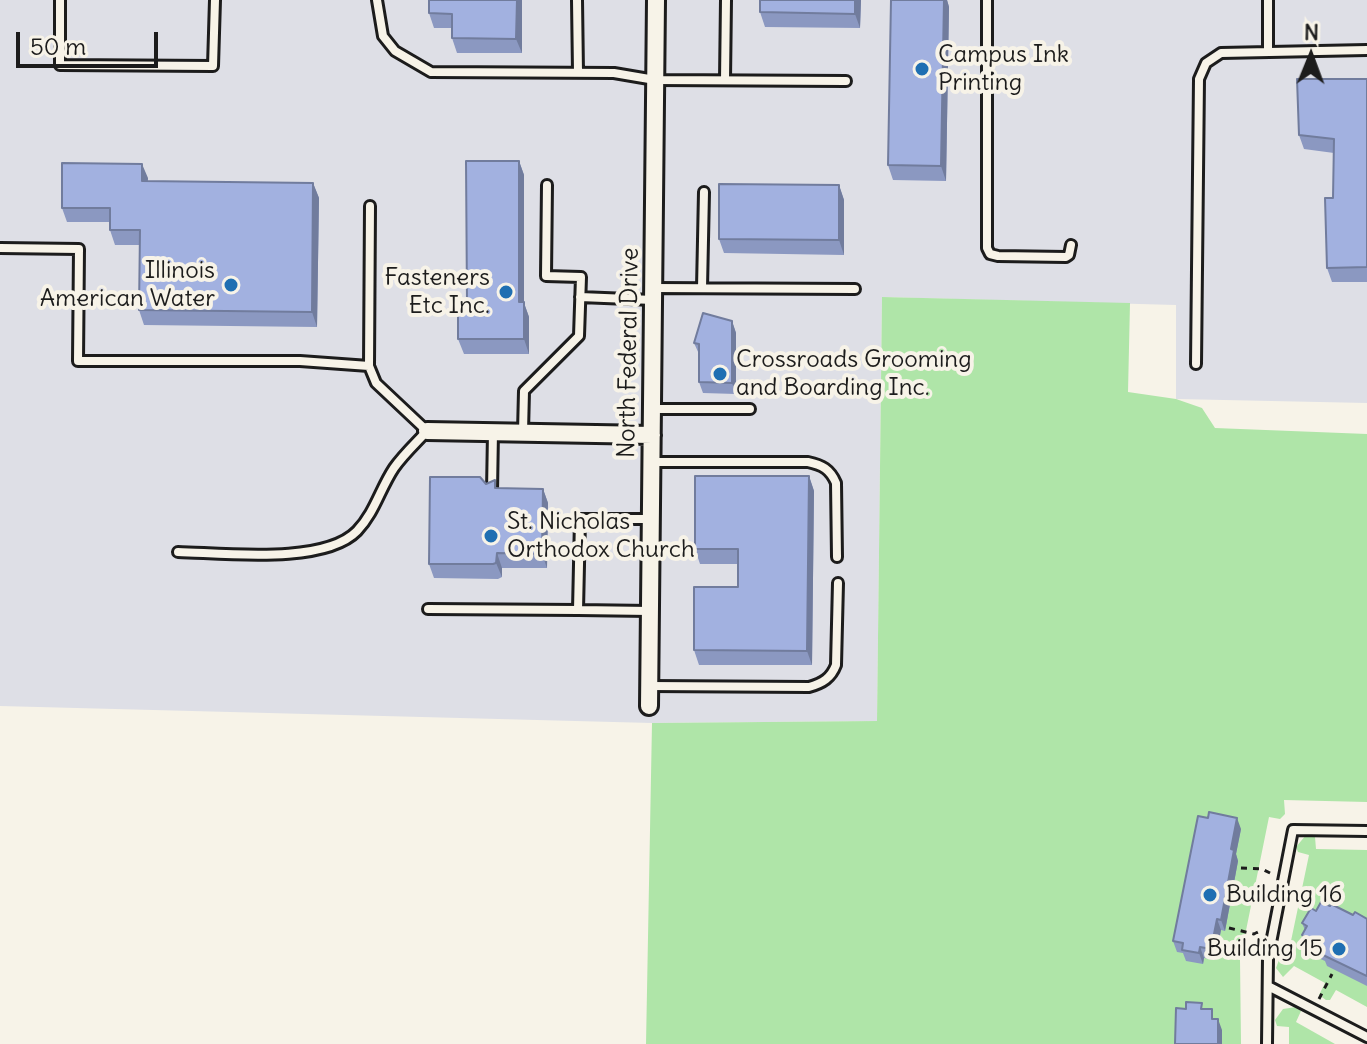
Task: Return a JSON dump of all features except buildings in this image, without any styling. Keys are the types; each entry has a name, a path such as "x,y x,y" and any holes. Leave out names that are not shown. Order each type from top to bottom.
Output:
{"street":[{"name":"North Federal Drive","path":"649,706 656,0"},
{"path":"427,431 652,435"}],"lane":[{"path":"60,0 60,65 198,66 213,66 215,0"},
{"path":"377,0 383,36 395,51 431,72 578,72 614,73 655,80 846,81"},
{"path":"577,0 578,72"},
{"path":"725,80 726,0"},
{"path":"987,0 987,248 990,254 998,256 1066,257 1071,245"},
{"path":"1268,0 1268,51"},
{"path":"1196,364 1199,79 1206,63 1221,53 1367,50"},
{"path":"523,432 524,391 579,336 581,277 546,276 547,185"},
{"path":"702,288 704,192"},
{"path":"178,552 283,554 324,550 355,533 375,508 393,469 427,431 376,383 369,366 370,206"},
{"path":"0,248 79,249 78,361 300,361 369,366"},
{"path":"580,297 654,294 702,288 855,289"},
{"path":"652,409 750,409"},
{"path":"492,492 493,431"},
{"path":"652,462 808,462 820,465 831,472 836,483 837,557"},
{"path":"578,610 580,519 651,519"},
{"path":"649,686 809,687 820,683 832,675 836,665 838,583"},
{"path":"428,609 650,611"},
{"path":"1267,1044 1268,958 1293,830 1367,831"},
{"path":"1268,986 1367,1037"}],"path":[{"path":"1241,868 1262,869 1284,877"},
{"path":"1229,928 1273,935"},
{"path":"1314,1008 1332,974"}],"shaded area":[{"path":"0,0 1367,0 1367,403 1176,399 1176,305 882,297 877,721 652,723 0,706"}],"green space":[{"path":"882,297 1130,303 1128,392 1176,399 1202,408 1215,428 1367,434 1367,802 1284,800 1285,814 1280,819 1269,817 1240,960 1241,1044 646,1044 652,723 877,721"},
{"path":"1306,835 1315,837 1316,849 1367,850 1367,1007 1336,990 1330,1000 1326,1000 1319,995 1325,983 1294,966 1283,977 1276,968 1279,960 1287,960 1309,855 1298,852 1296,847"},
{"path":"1296,1007 1301,1011 1296,1022 1335,1044 1289,1044 1289,1027 1277,1026 1275,1020 1283,1009"}],"place":[{"name":"Campus Ink Printing","path":"922,69"},
{"name":"Illinois American Water","path":"231,285"},
{"name":"Fasteners Etc Inc.","path":"506,292"},
{"name":"Crossroads Grooming and Boarding Inc.","path":"720,374"},
{"name":"St. Nicholas Orthodox Church","path":"491,536"},
{"name":"Building 16","path":"1210,895"},
{"name":"Building 15","path":"1339,949"}]}
